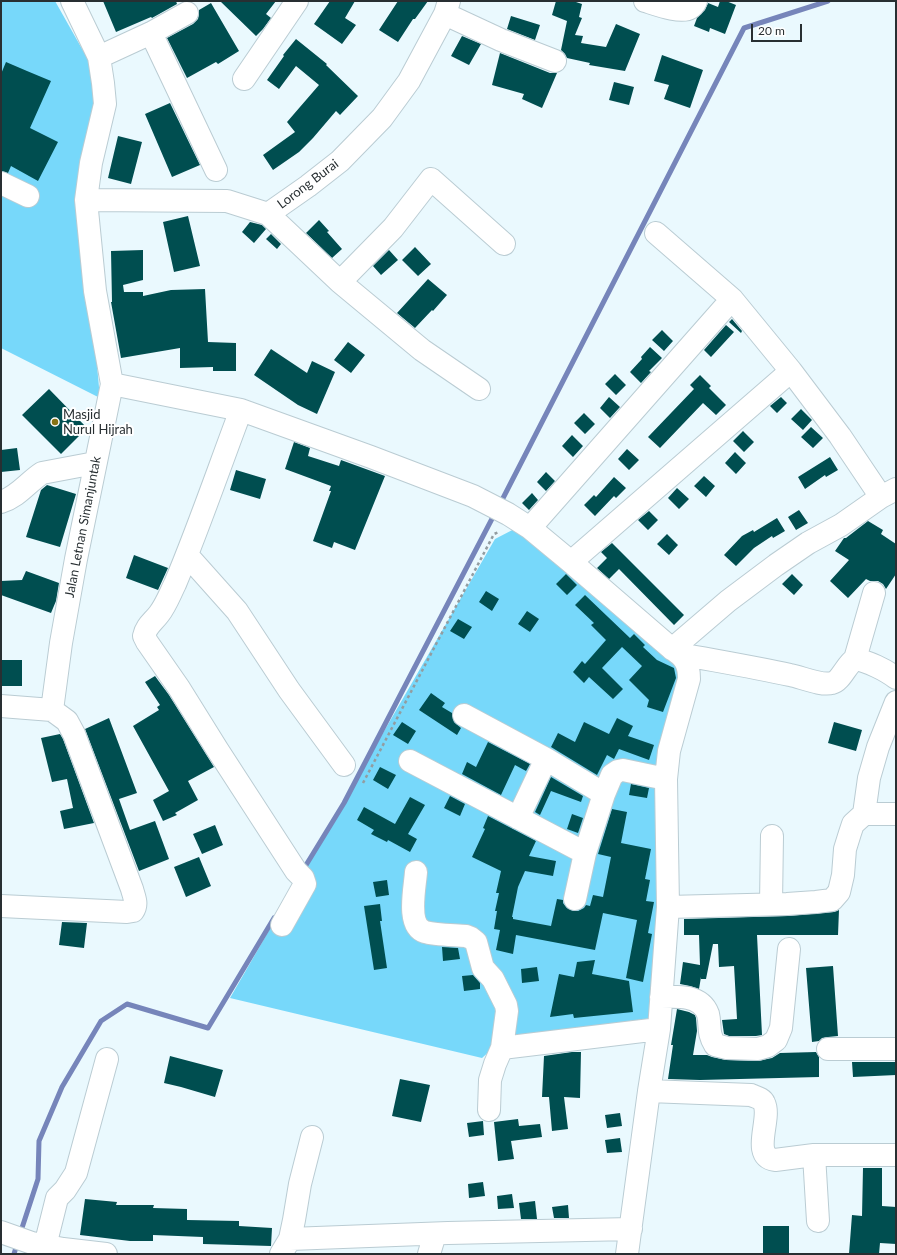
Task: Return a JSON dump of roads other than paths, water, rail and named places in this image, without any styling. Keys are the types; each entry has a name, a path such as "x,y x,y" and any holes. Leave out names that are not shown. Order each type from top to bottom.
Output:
{"street":[{"name":"Jalan Letnan Simanjuntak","path":"52,710 61,643 73,575 112,384 95,291 86,200 91,163 105,104 103,83 99,57 72,1"},
{"path":"244,79 297,1"},
{"path":"645,1 681,10 690,8 696,1"},
{"path":"447,7 500,40 555,61"},
{"name":"Lorong Burai","path":"86,200 227,201 268,214 340,161 382,118 409,80 447,7"},
{"path":"99,57 151,33 188,13"},
{"path":"151,33 216,170"},
{"path":"340,282 393,228 431,179 504,244"},
{"path":"1,183 28,196"},
{"path":"268,214 340,282 422,350 479,388"},
{"path":"656,233 732,299 791,371 840,436 888,493 841,525 808,543 776,565 717,610 676,651"},
{"path":"519,521 732,299"},
{"path":"571,562 791,371"},
{"path":"112,384 241,410 473,496 519,521 571,562 676,651 687,663 689,679 669,751 666,779 668,907 659,1028 627,1254"},
{"path":"241,410 187,555 167,601 159,614 148,626 144,636 305,884 282,925"},
{"path":"1,502 9,500 19,493 35,477 42,473 95,462"},
{"path":"187,555 237,611 289,690 344,765"},
{"path":"676,651 792,675 826,684 834,683 838,680 850,662 855,659 874,593"},
{"path":"855,659 890,673 896,678"},
{"path":"668,907 771,904 832,900 839,892 843,875 845,849 853,824 864,814 872,766 896,702"},
{"path":"1,706 52,710 67,721 74,734 132,889 135,907 133,911 127,912 1,906"},
{"path":"464,715 604,794"},
{"path":"518,818 546,760"},
{"path":"410,761 585,853"},
{"path":"575,899 585,853 604,794 612,775 623,770 666,779"},
{"path":"864,814 896,814"},
{"path":"771,904 772,836"},
{"path":"416,872 413,914 418,928 425,932 466,936 476,942 483,968 493,979 506,1005 507,1011 502,1048 490,1080 489,1110"},
{"path":"661,997 679,996 692,999 703,1005 708,1014 710,1037 715,1045 727,1048 758,1049 768,1046 776,1040 781,1028 789,949"},
{"path":"502,1048 659,1028"},
{"path":"828,1049 896,1049"},
{"path":"39,1244 57,1198 65,1190 76,1173 107,1059"},
{"path":"649,1091 751,1095 758,1098 765,1104 766,1115 763,1146 765,1155 770,1159 775,1160 814,1155 896,1155"},
{"path":"312,1138 300,1184 294,1220 285,1246 432,1244 631,1229"},
{"path":"814,1155 818,1221"},
{"path":"1,1232 39,1244 63,1249 104,1254"}],"waterway":[{"path":"500,504 744,28 828,1"},
{"path":"303,870 344,803 495,513"},
{"path":"20,1234 38,1179 39,1141 62,1087 101,1021 127,1004 208,1028 274,918"},
{"path":"14,1254 17,1244"}],"place":[{"name":"Masjid Nurul Hijrah","path":"55,422"}]}
